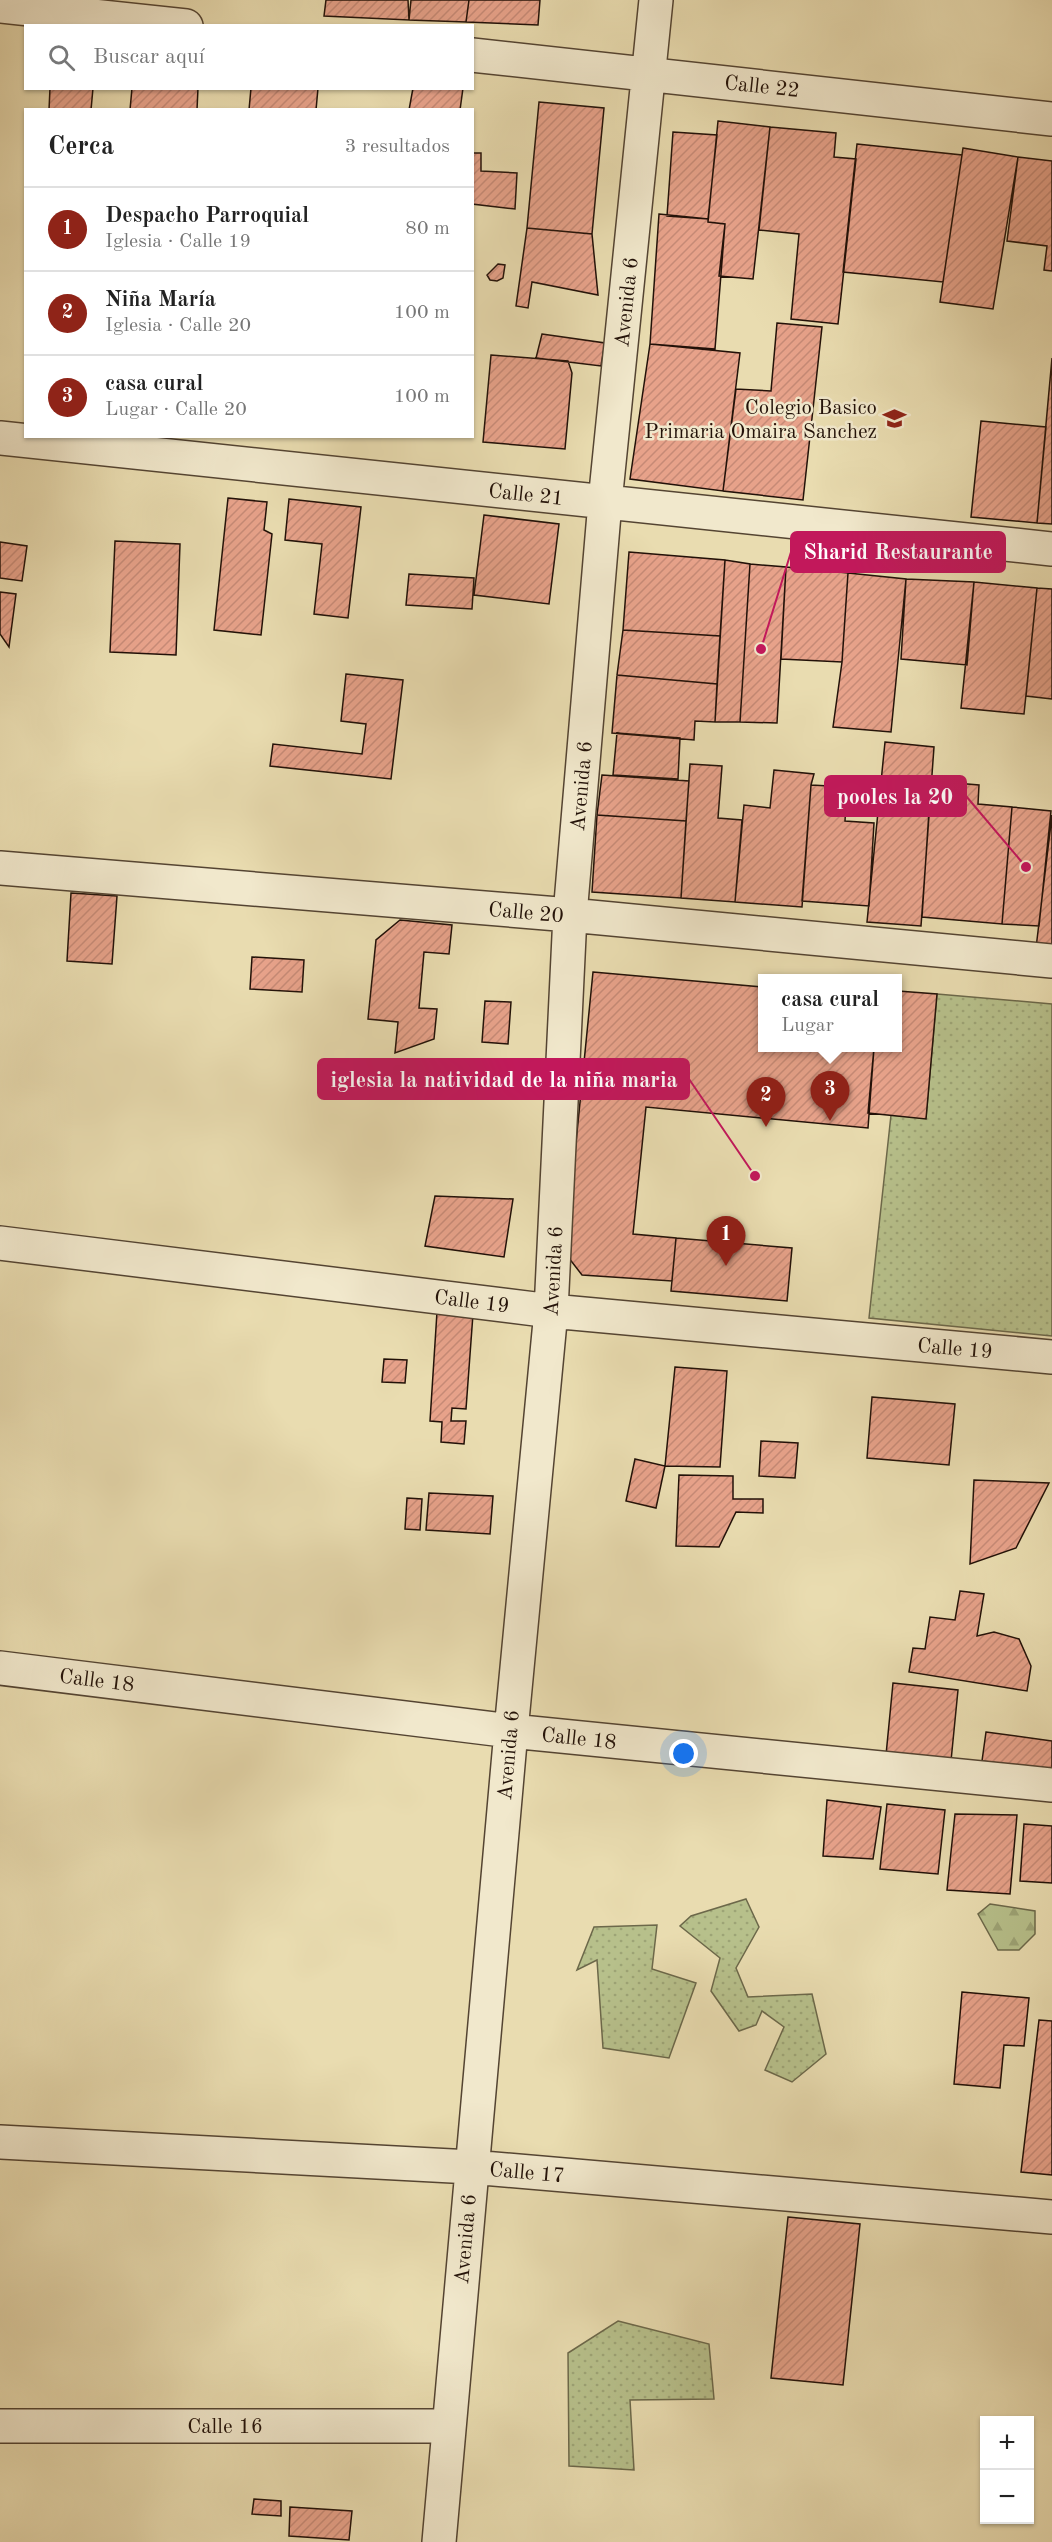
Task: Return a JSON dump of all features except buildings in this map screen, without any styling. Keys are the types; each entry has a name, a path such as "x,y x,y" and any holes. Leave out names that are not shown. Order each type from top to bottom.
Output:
{"street":[{"name":"Avenida 6","path":"439,2542 471,2167 551,1311 570,915 605,502 656,0"},
{"path":"0,6 167,24"},
{"name":"Calle 22","path":"474,55 1052,119"},
{"name":"Calle 21","path":"0,438 1052,549"},
{"name":"Calle 20","path":"0,868 570,915 1052,961"},
{"name":"Calle 19","path":"0,1243 551,1311 1052,1357"},
{"name":"Calle 18","path":"0,1668 511,1731 1052,1785"},
{"name":"Calle 17","path":"0,2142 471,2167 1052,2217"},
{"name":"Calle 16","path":"0,2426 449,2426"}],"green space":[{"path":"937,994 1052,1004 1052,1336 869,1318 891,1115 926,1118"},
{"path":"746,1899 759,1927 736,1968 748,1997 812,1994 826,2054 792,2082 765,2070 784,2027 762,2011 756,2025 739,2031 711,1991 720,1958 680,1926 691,1916"},
{"path":"990,1904 1035,1911 1035,1934 1019,1950 998,1950 978,1914"},
{"path":"657,1925 652,1969 696,1983 669,2058 603,2048 597,1960 577,1970 594,1927"},
{"path":"618,2321 709,2344 714,2399 630,2400 634,2470 569,2466 568,2353"}],"place":[{"name":"Colegio Basico Primaria Omaira Sanchez","path":"895,419"},
{"name":"Sharid Restaurante","path":"761,649"},
{"name":"pooles la 20","path":"1026,867"},
{"name":"casa cural","path":"830,1121"},
{"name":"Niña María","path":"766,1127"},
{"name":"iglesia la natividad de la niña maria","path":"755,1176"},
{"name":"Despacho Parroquial","path":"726,1266"}]}
